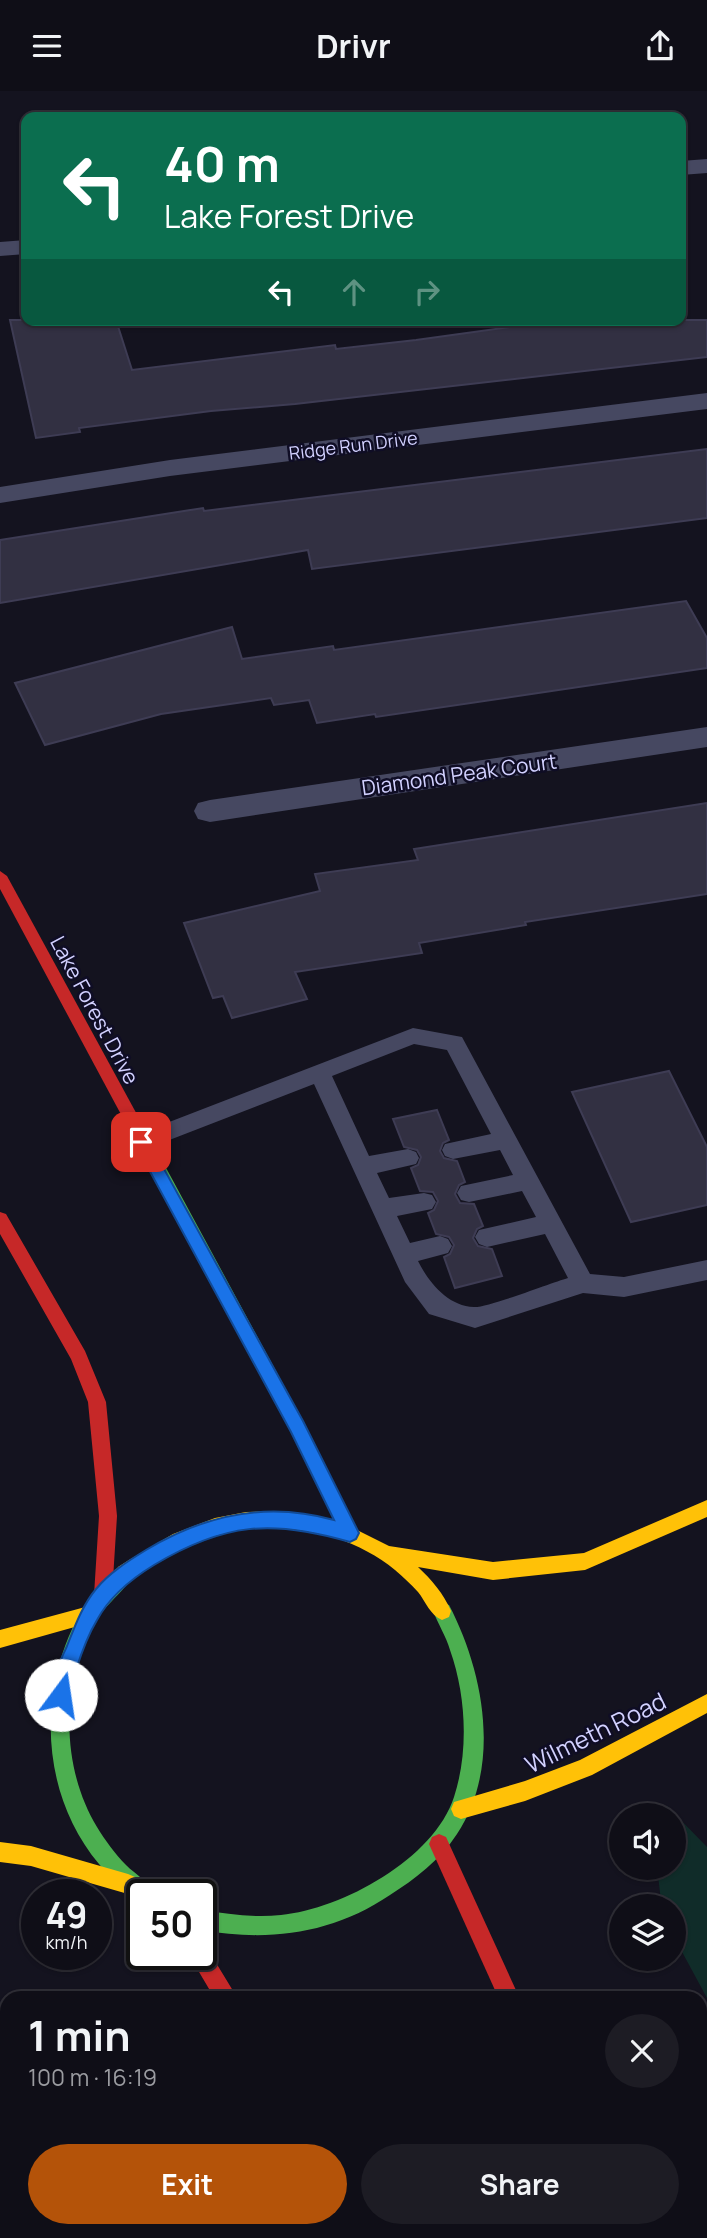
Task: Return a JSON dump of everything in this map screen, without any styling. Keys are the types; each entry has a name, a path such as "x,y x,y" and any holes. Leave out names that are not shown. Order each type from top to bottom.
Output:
{"main road":[{"name":"Lake Forest Drive","path":"0,876 141,1142 297,1426 350,1533"},
{"path":"0,1219 79,1356 97,1402 108,1516 103,1595"},
{"path":"388,1553 493,1571 585,1561 707,1508"},
{"path":"126,1882 97,1848 74,1807 60,1763 58,1717 65,1672 89,1615 103,1595 129,1570 180,1539 221,1524 265,1519 309,1521 350,1533 388,1553 421,1581 447,1616 466,1657 474,1700 473,1747 461,1809 439,1844 365,1901 318,1920 268,1929 217,1925"},
{"path":"0,1639 89,1615"},
{"name":"Wilmeth Road","path":"461,1809 525,1791 585,1768 707,1703"},
{"path":"439,1844 506,1991"},
{"path":"0,1851 31,1856 126,1883"},
{"path":"210,1970 223,1991"}],"street":[{"path":"686,168 707,166"},
{"path":"0,249 21,247"},
{"name":"Ridge Run Drive","path":"0,495 170,468 707,401"},
{"name":"Diamond Peak Court","path":"210,811 707,737"}],"lane":[{"path":"141,1142 413,1036 454,1043 583,1283"},
{"path":"320,1073 413,1275 438,1307 475,1318 583,1283 624,1287 707,1271"},
{"path":"453,1150 506,1140"},
{"path":"363,1166 408,1158"},
{"path":"470,1193 528,1181"},
{"path":"383,1209 424,1202"},
{"path":"487,1237 550,1223"},
{"path":"404,1254 440,1246"}],"green space":[{"path":"686,1825 707,1847 707,1991 703,1991 686,1959 686,1894 660,1894 659,1880 686,1880"}],"building":[{"path":"10,320 21,320 21,326 118,326 132,370 335,345 336,349 416,340 518,326 686,326 686,320 707,320 707,357 295,404 211,411 79,428 80,432 36,438"},
{"path":"707,449 707,518 312,569 308,550 0,603 0,540 203,508 204,511"},
{"path":"686,601 707,638 707,668 376,717 375,714 317,723 309,700 274,705 271,698 161,714 45,745 15,683 232,627 242,659 333,646 334,650"},
{"path":"707,803 707,894 525,922 526,925 419,943 422,953 295,972 307,999 232,1018 223,996 213,998 184,923 320,891 315,874 418,860 414,849"},
{"path":"669,1071 707,1147 707,1205 631,1222 572,1092"},
{"path":"437,1110 449,1140 443,1143 440,1151 444,1158 457,1161 465,1182 459,1185 455,1194 460,1203 474,1204 483,1226 477,1229 473,1238 478,1246 492,1249 502,1276 455,1288 444,1257 450,1254 454,1245 449,1237 436,1234 428,1213 434,1210 438,1201 433,1192 420,1191 411,1168 418,1165 421,1157 417,1150 404,1147 393,1119"}],"traffic: fast":[{"path":"152,1157 297,1426 350,1533"},
{"path":"125,1573 99,1601 85,1622 75,1645 63,1691 60,1725 62,1757 69,1789 81,1819 97,1847 127,1879"},
{"path":"217,1923 255,1927 280,1926 328,1915 351,1906 398,1878 426,1855 442,1837 456,1817 465,1796 473,1744 472,1704 466,1667 442,1611"}],"traffic: slow":[{"path":"390,1554 493,1571 585,1561 707,1508"},
{"path":"125,1573 191,1534 246,1520 278,1519 311,1523 343,1532 373,1545 400,1563 423,1585 442,1611"},
{"path":"0,1639 89,1615"},
{"path":"461,1809 525,1791 585,1768 707,1703"},
{"path":"0,1852 31,1856 126,1883"}],"traffic: jam":[{"path":"0,876 152,1157"},
{"path":"0,1219 79,1356 97,1402 108,1516 103,1595"},
{"path":"439,1844 506,1991"},
{"path":"210,1970 223,1991"}],"route":[{"path":"61,1695 65,1672 89,1615 103,1595 129,1570 180,1539 221,1524 265,1519 309,1521 350,1533 297,1426 141,1142"}]}
